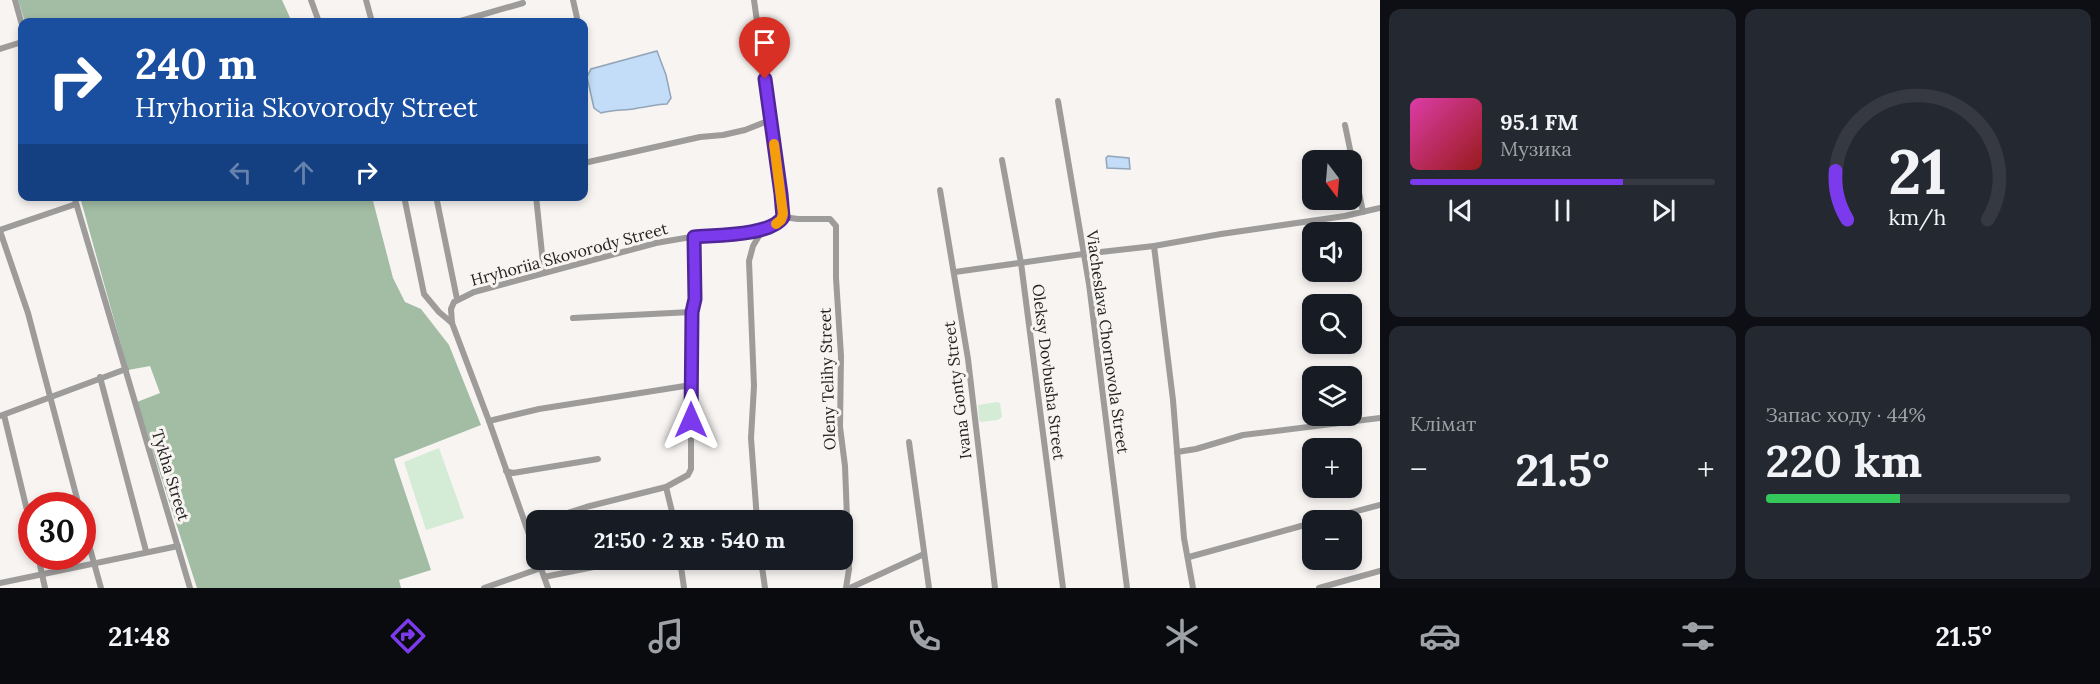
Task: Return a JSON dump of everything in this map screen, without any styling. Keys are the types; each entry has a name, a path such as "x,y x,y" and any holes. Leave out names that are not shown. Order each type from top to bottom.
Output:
{"street":[{"path":"15,0 20,18"},
{"path":"311,0 318,18"},
{"path":"366,0 371,18"},
{"path":"573,0 577,18"},
{"path":"754,0 783,215"},
{"path":"471,18 523,3"},
{"path":"0,49 18,43"},
{"name":"Viacheslava Chornovola Street","path":"1058,101 1083,254 1127,588"},
{"path":"588,162 700,137 723,135 770,120"},
{"path":"1345,125 1363,212"},
{"name":"Oleksy Dovbusha Street","path":"1002,160 1021,264 1063,588"},
{"name":"Ivana Gonty Street","path":"940,190 968,359 995,588"},
{"name":"Tykha Street","path":"75,201 190,588"},
{"path":"405,201 424,294 452,323 526,524"},
{"path":"437,201 457,299"},
{"path":"537,201 544,271"},
{"path":"75,492 28,313 0,230 76,204"},
{"path":"955,272 1154,246 1380,208"},
{"name":"Hryhoriia Skovorody Street","path":"452,323 451,309 457,299 544,271 656,243 763,229 776,224 783,215"},
{"name":"Oleny Telihy Street","path":"783,215 798,219 830,219 836,226 836,278 841,357 840,427 845,466 848,588"},
{"path":"756,510 751,438 754,386 749,261 753,246 763,229"},
{"path":"577,510 666,487 688,475 690,469 692,312 695,299 694,237"},
{"path":"1154,246 1173,400 1184,538 1193,588"},
{"path":"573,318 692,312"},
{"path":"22,492 2,416 126,369"},
{"path":"100,377 146,551"},
{"path":"489,422 539,409 691,385"},
{"path":"1177,452 1196,449 1243,435 1380,418"},
{"path":"909,442 929,588"},
{"path":"506,471 513,473 598,459"},
{"path":"666,487 672,510"},
{"path":"1361,510 1380,505"},
{"path":"1189,557 1302,526"},
{"path":"96,563 178,546"},
{"path":"848,588 864,585 924,554"},
{"path":"41,570 45,588"},
{"path":"0,583 61,570"},
{"path":"96,570 101,588"},
{"path":"484,588 535,570"},
{"path":"542,570 548,588"},
{"path":"544,577 579,570"},
{"path":"681,570 684,588"},
{"path":"762,570 765,588"},
{"path":"1319,588 1380,571"}],"green space":[{"path":"18,0 282,0 290,18 24,18"},
{"path":"81,201 373,201 393,278 405,302 421,309 449,345 481,425 394,459 431,570 399,580 401,588 197,588 137,402 160,393 150,366 128,370"},
{"path":"1000,403 1002,417 998,420 981,422 978,405"},
{"path":"439,448 464,518 426,530 404,462"}],"water":[{"path":"657,51 671,98 667,104 601,113 594,108 588,81 591,69"},
{"path":"1108,156 1129,158 1130,169 1107,168 1106,158"}],"slow traffic":[{"path":"774,144 783,214 781,220 776,224"}],"route":[{"path":"691,420 692,312 695,299 694,237 763,229 771,227 783,217 765,79"}]}
